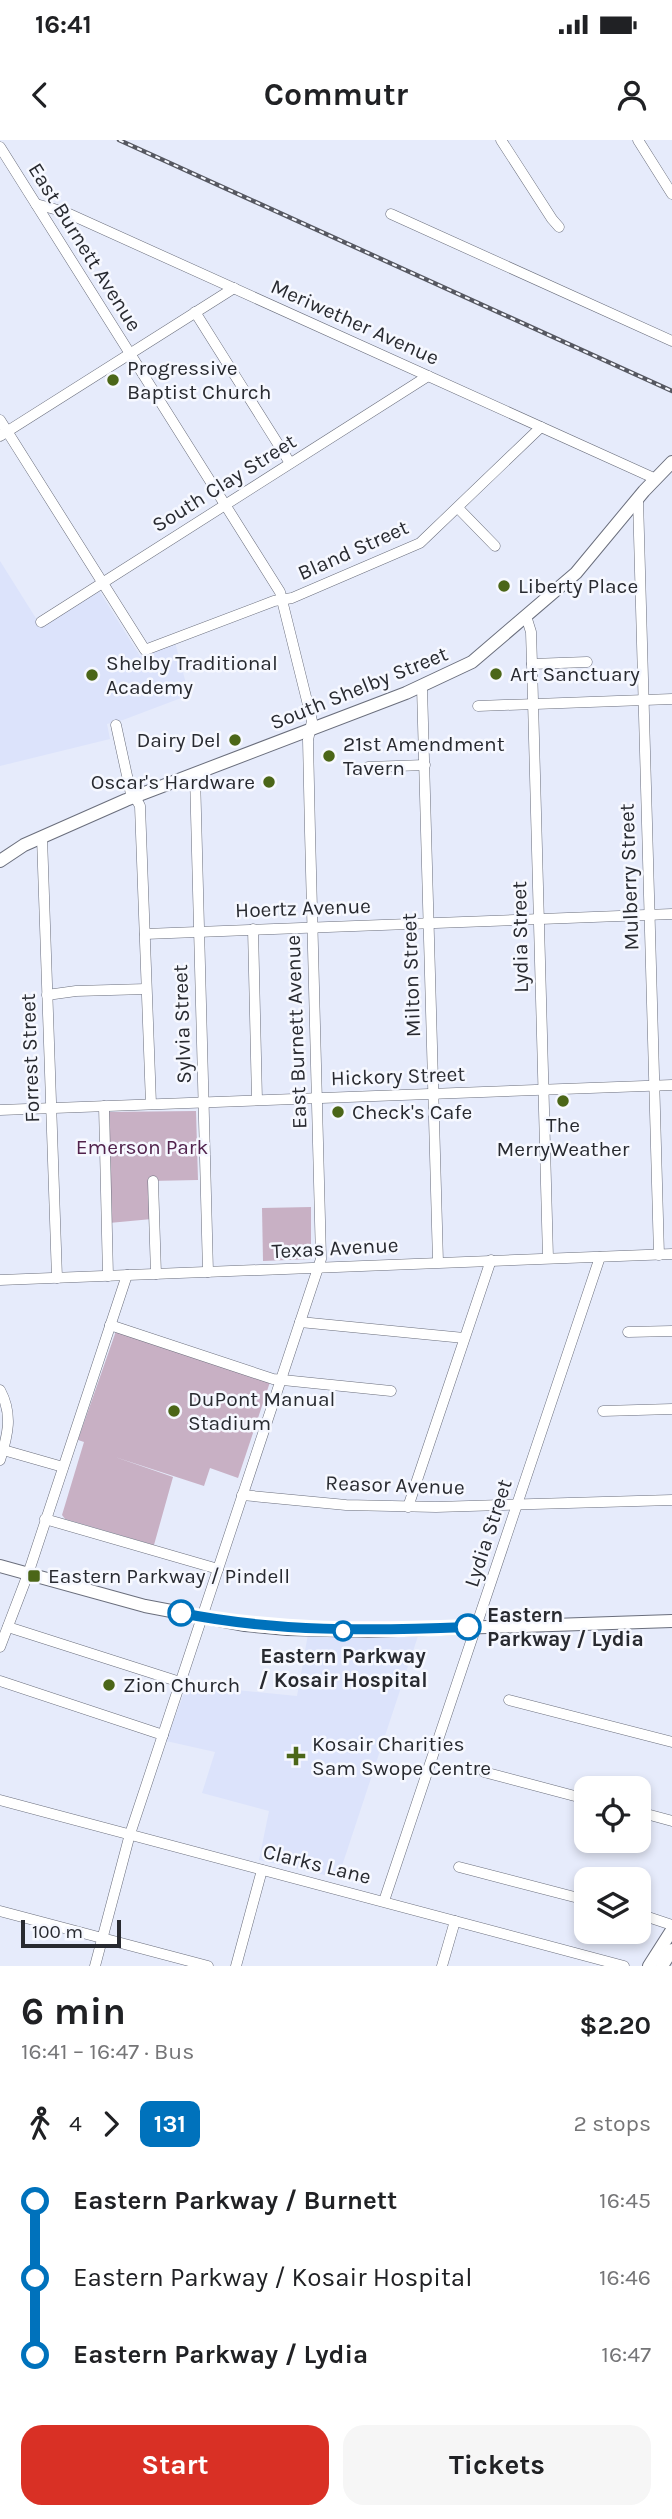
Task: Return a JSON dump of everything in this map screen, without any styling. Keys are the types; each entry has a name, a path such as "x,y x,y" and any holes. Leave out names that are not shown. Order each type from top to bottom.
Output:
{"main road":[{"name":"South Shelby Street","path":"0,861 42,837 135,797 422,687 472,662 576,573 672,462"},
{"path":"0,1566 145,1606 245,1625 323,1630 672,1621"},
{"path":"649,1966 672,1927"},
{"path":"662,1966 672,1950"}],"street":[{"path":"501,140 559,227"},
{"path":"638,140 672,194"},
{"name":"East Burnett Avenue","path":"0,147 282,599 312,721 309,740 321,1259 130,1834 95,1966"},
{"name":"Meriwether Avenue","path":"36,204 65,212 656,479"},
{"path":"391,214 672,341"},
{"path":"3,433 234,288"},
{"path":"195,313 290,463"},
{"name":"South Clay Street","path":"41,622 428,376"},
{"path":"0,420 3,433 101,582"},
{"name":"Bland Street","path":"101,582 145,650 274,601 292,598 420,543 541,427"},
{"name":"Mulberry Street","path":"638,499 659,1255"},
{"path":"458,508 495,546"},
{"name":"Lydia Street","path":"526,616 531,632 548,1258"},
{"path":"532,664 587,662"},
{"name":"Milton Street","path":"422,687 438,1262"},
{"path":"478,706 672,699"},
{"path":"116,724 127,780 131,793 140,806 151,1104"},
{"path":"368,767 425,765"},
{"name":"Sylvia Street","path":"195,775 208,1272"},
{"name":"Forrest Street","path":"42,837 57,1278"},
{"name":"Hoertz Avenue","path":"145,934 672,914"},
{"path":"253,929 257,1100"},
{"path":"47,995 76,991 146,989"},
{"name":"Hickory Street","path":"0,1110 672,1084"},
{"path":"104,1106 108,1276"},
{"path":"153,1181 156,1274"},
{"name":"Texas Avenue","path":"0,1280 672,1254"},
{"name":"Lydia Street","path":"384,1901 600,1257"},
{"path":"408,1507 491,1261"},
{"path":"0,1647 28,1574 127,1275"},
{"path":"300,1322 464,1338"},
{"path":"110,1325 273,1379 391,1391"},
{"path":"628,1332 672,1331"},
{"path":"0,1390 9,1416 8,1432 1,1453 63,1467"},
{"path":"603,1411 672,1409"},
{"name":"Reasor Avenue","path":"242,1495 346,1505 408,1507 672,1500"},
{"path":"45,1519 218,1569"},
{"path":"8,1627 180,1682"},
{"path":"0,1681 163,1735"},
{"path":"509,1700 672,1742"},
{"path":"484,1772 574,1796"},
{"name":"Clarks Lane","path":"0,1800 624,1966"},
{"path":"651,1815 672,1821"},
{"path":"459,1867 574,1897"},
{"path":"236,1966 262,1870"},
{"path":"0,1911 208,1966"},
{"path":"651,1919 672,1927"},
{"path":"442,1966 455,1921"}],"shaded area":[{"name":"Shelby Traditional Academy","path":"0,561 37,620 98,589 140,656 175,642 189,695 107,724 110,739 0,766"},
{"name":"Kosair Charities Sam Swope Centre","path":"419,1633 338,1878 259,1860 269,1811 202,1793 215,1752 166,1741 187,1685 297,1696 308,1634"}],"green space":[{"name":"Emerson Park","path":"196,1111 198,1180 150,1181 152,1219 109,1223 105,1112"},
{"path":"311,1207 311,1259 263,1261 262,1208"},
{"name":"DuPont Manual Stadium","path":"116,1331 270,1382 238,1478 210,1468 204,1486 115,1457 173,1477 154,1545 65,1519 62,1515 84,1442 78,1440"}],"railway":[{"path":"119,140 672,391"}],"bus line":[{"name":"131","path":"181,1613 245,1625 288,1629 368,1631 468,1627"}],"place":[{"name":"Progressive Baptist Church","path":"113,380"},
{"name":"Liberty Place","path":"504,586"},
{"name":"Art Sanctuary","path":"496,674"},
{"name":"Shelby Traditional Academy","path":"92,675"},
{"name":"Dairy Del","path":"235,740"},
{"name":"21st Amendment Tavern","path":"329,756"},
{"name":"Oscar's Hardware","path":"269,782"},
{"name":"The MerryWeather","path":"563,1101"},
{"name":"Check's Cafe","path":"338,1112"},
{"name":"DuPont Manual Stadium","path":"174,1411"},
{"name":"Eastern Parkway / Pindell","path":"34,1576"},
{"name":"Eastern Parkway / Lydia","path":"468,1627"},
{"name":"Eastern Parkway / Kosair Hospital","path":"343,1631"},
{"name":"Zion Church","path":"109,1685"},
{"name":"Kosair Charities Sam Swope Centre","path":"296,1756"}]}
